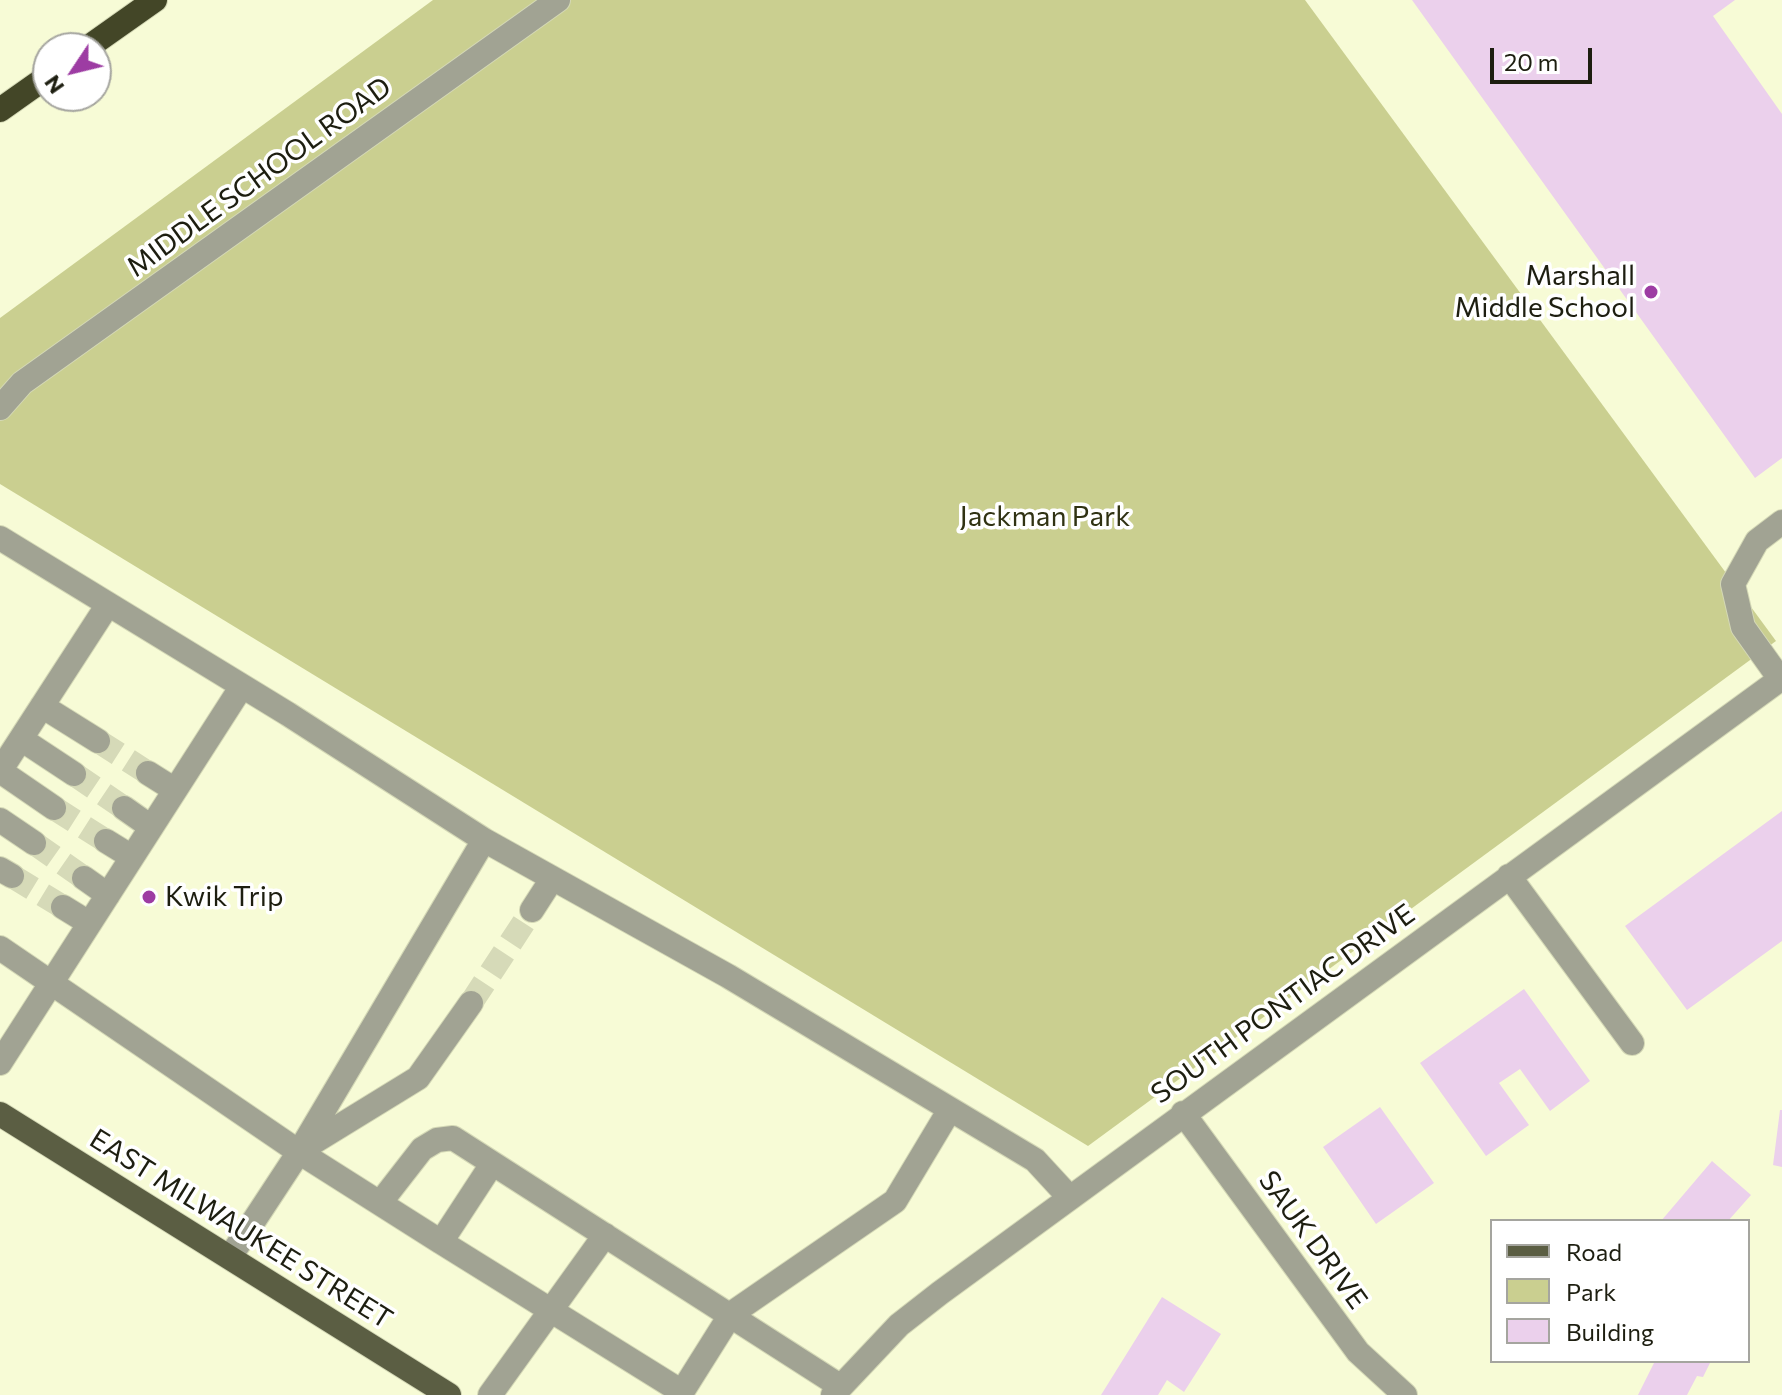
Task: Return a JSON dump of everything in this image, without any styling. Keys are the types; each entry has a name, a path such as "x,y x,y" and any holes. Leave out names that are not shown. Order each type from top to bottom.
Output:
{"highway":[{"path":"110,32 155,0"},
{"path":"0,110 32,87"}],"main road":[{"name":"EAST MILWAUKEE STREET","path":"0,1114 449,1395"}],"street":[{"name":"MIDDLE SCHOOL ROAD","path":"0,408 22,383 558,0"},
{"path":"1781,678 1743,627 1733,584 1757,541 1782,522"},
{"path":"0,538 242,686 484,840 728,976 1035,1160 1070,1198"},
{"path":"54,808 0,771 107,606"},
{"name":"SOUTH PONTIAC DRIVE","path":"837,1390 899,1325 1183,1113 1781,678"},
{"path":"0,1063 242,686"},
{"path":"42,706 98,741"},
{"path":"21,739 74,774"},
{"path":"148,773 175,790"},
{"path":"124,808 151,827"},
{"path":"0,820 34,843"},
{"path":"230,1257 299,1152 484,840"},
{"path":"106,841 132,857"},
{"path":"1509,876 1632,1043"},
{"path":"84,878 108,895"},
{"path":"532,910 552,879"},
{"path":"63,907 89,923"},
{"path":"0,948 299,1152 682,1392 731,1314 895,1201 949,1111"},
{"path":"299,1152 418,1078 471,1003"},
{"name":"SAUK DRIVE","path":"1183,1113 1358,1352 1405,1395"},
{"path":"380,1203 422,1149 437,1140 453,1138 731,1314 837,1390"},
{"path":"441,1242 492,1164"},
{"path":"490,1395 554,1311 605,1235"}],"green space":[{"name":"Jackman Park","path":"433,0 1305,0 1776,641 1088,1146 0,484 0,318"}],"building":[{"name":"Marshall Middle School","path":"1412,0 1735,0 1713,16 1782,114 1782,458 1755,478"},
{"path":"1782,811 1782,941 1687,1010 1625,926"},
{"path":"1524,989 1590,1081 1550,1111 1520,1069 1499,1083 1529,1125 1486,1156 1420,1063"},
{"path":"1380,1107 1434,1183 1376,1224 1323,1147"},
{"path":"1782,1110 1782,1167 1773,1165"},
{"path":"1712,1161 1751,1195 1730,1219 1663,1219"},
{"path":"1162,1297 1221,1334 1184,1392 1167,1380 1158,1395 1101,1395"},
{"path":"1654,1363 1710,1363 1703,1377 1697,1376 1687,1395 1638,1395"}],"tunnel":[{"path":"98,741 148,773"},
{"path":"74,774 124,808"},
{"path":"54,808 106,841"},
{"path":"34,843 84,878"},
{"path":"12,876 63,907"},
{"path":"471,1003 532,910"}],"place":[{"name":"Marshall Middle School","path":"1651,292"},
{"name":"Kwik Trip","path":"149,897"}]}
